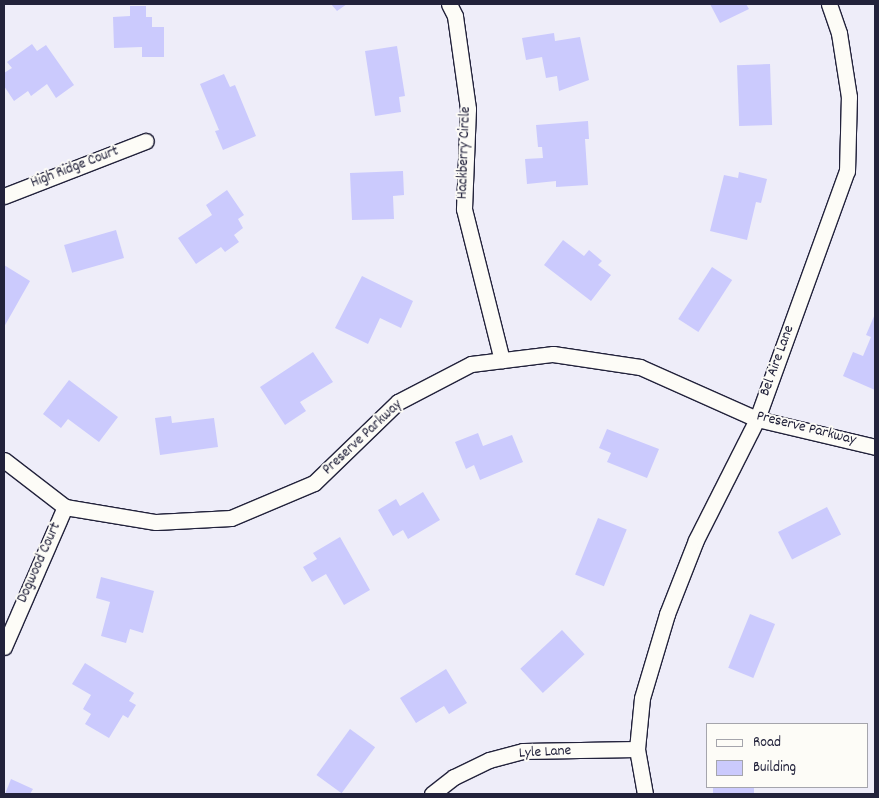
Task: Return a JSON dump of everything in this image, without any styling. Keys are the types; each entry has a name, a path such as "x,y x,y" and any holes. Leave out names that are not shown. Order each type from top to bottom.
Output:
{"street":[{"name":"Hackberry Circle","path":"449,4 455,16 468,110 464,209 502,360"},
{"name":"Bel Aire Lane","path":"645,794 637,750 642,698 667,614 696,540 757,419 847,171 848,97 839,33 829,4"},
{"name":"High Ridge Court","path":"4,196 146,141"},
{"name":"Preserve Parkway","path":"4,460 65,507 156,522 231,518 314,483 398,402 471,364 553,354 640,367 757,419 875,447"},
{"name":"Dogwood Court","path":"4,647 65,507"},
{"name":"Lyle Lane","path":"432,794 454,777 489,760 524,751 637,750"}],"building":[{"path":"331,4 347,4 337,11"},
{"path":"710,4 746,4 749,9 720,23"},
{"path":"130,6 146,6 146,17 152,17 152,27 164,27 164,57 142,57 142,47 114,48 113,17 130,16"},
{"path":"554,33 555,41 580,37 589,80 559,91 557,76 546,78 542,57 526,60 522,38"},
{"path":"32,44 37,51 46,45 74,85 56,98 47,84 31,96 28,91 14,101 4,86 4,73 12,68 7,62"},
{"path":"397,46 405,96 399,97 401,112 375,116 365,51"},
{"path":"770,64 772,125 739,126 737,65"},
{"path":"224,74 230,87 235,85 256,136 223,150 215,131 219,130 200,84"},
{"path":"588,121 589,139 585,139 588,185 556,187 556,181 527,184 525,159 543,158 542,147 538,147 536,125"},
{"path":"403,171 404,195 393,196 394,219 352,220 350,173"},
{"path":"739,172 767,179 761,203 756,202 747,240 710,231 724,175 738,178"},
{"path":"227,190 244,215 238,219 243,228 234,235 239,242 225,252 221,247 196,264 178,238 212,215 206,205"},
{"path":"116,230 124,258 72,273 64,245"},
{"path":"563,240 584,256 589,250 602,261 598,265 611,275 591,301 544,265"},
{"path":"4,265 30,281 4,327"},
{"path":"712,267 732,280 698,332 678,319"},
{"path":"362,276 413,301 401,328 380,318 368,344 335,328"},
{"path":"875,314 875,390 843,376 853,352 863,356 871,337 866,335"},
{"path":"313,352 333,382 300,402 306,411 285,425 260,387"},
{"path":"69,380 118,417 99,442 68,419 61,428 43,414"},
{"path":"171,416 172,423 214,418 218,447 160,455 155,418"},
{"path":"607,429 659,449 647,478 607,462 611,453 599,448"},
{"path":"478,433 483,446 512,435 523,462 480,480 474,465 466,469 455,442"},
{"path":"423,492 440,520 408,539 403,530 393,536 378,510 396,499 400,506"},
{"path":"827,507 841,535 792,560 778,532"},
{"path":"598,518 627,530 604,586 575,575"},
{"path":"340,537 370,590 344,605 326,574 312,582 303,567 317,559 313,553"},
{"path":"101,577 154,591 143,633 130,629 126,643 101,636 110,602 96,598"},
{"path":"750,614 775,624 753,678 728,668"},
{"path":"562,630 585,654 543,693 520,669"},
{"path":"85,663 134,693 129,701 136,705 128,718 123,715 109,738 85,724 91,714 83,709 91,695 72,684"},
{"path":"446,669 467,703 449,714 444,706 416,723 400,698"},
{"path":"350,729 375,747 342,793 316,775"},
{"path":"11,779 33,789 30,794 5,794"},
{"path":"713,788 754,788 754,794 713,794"}]}
